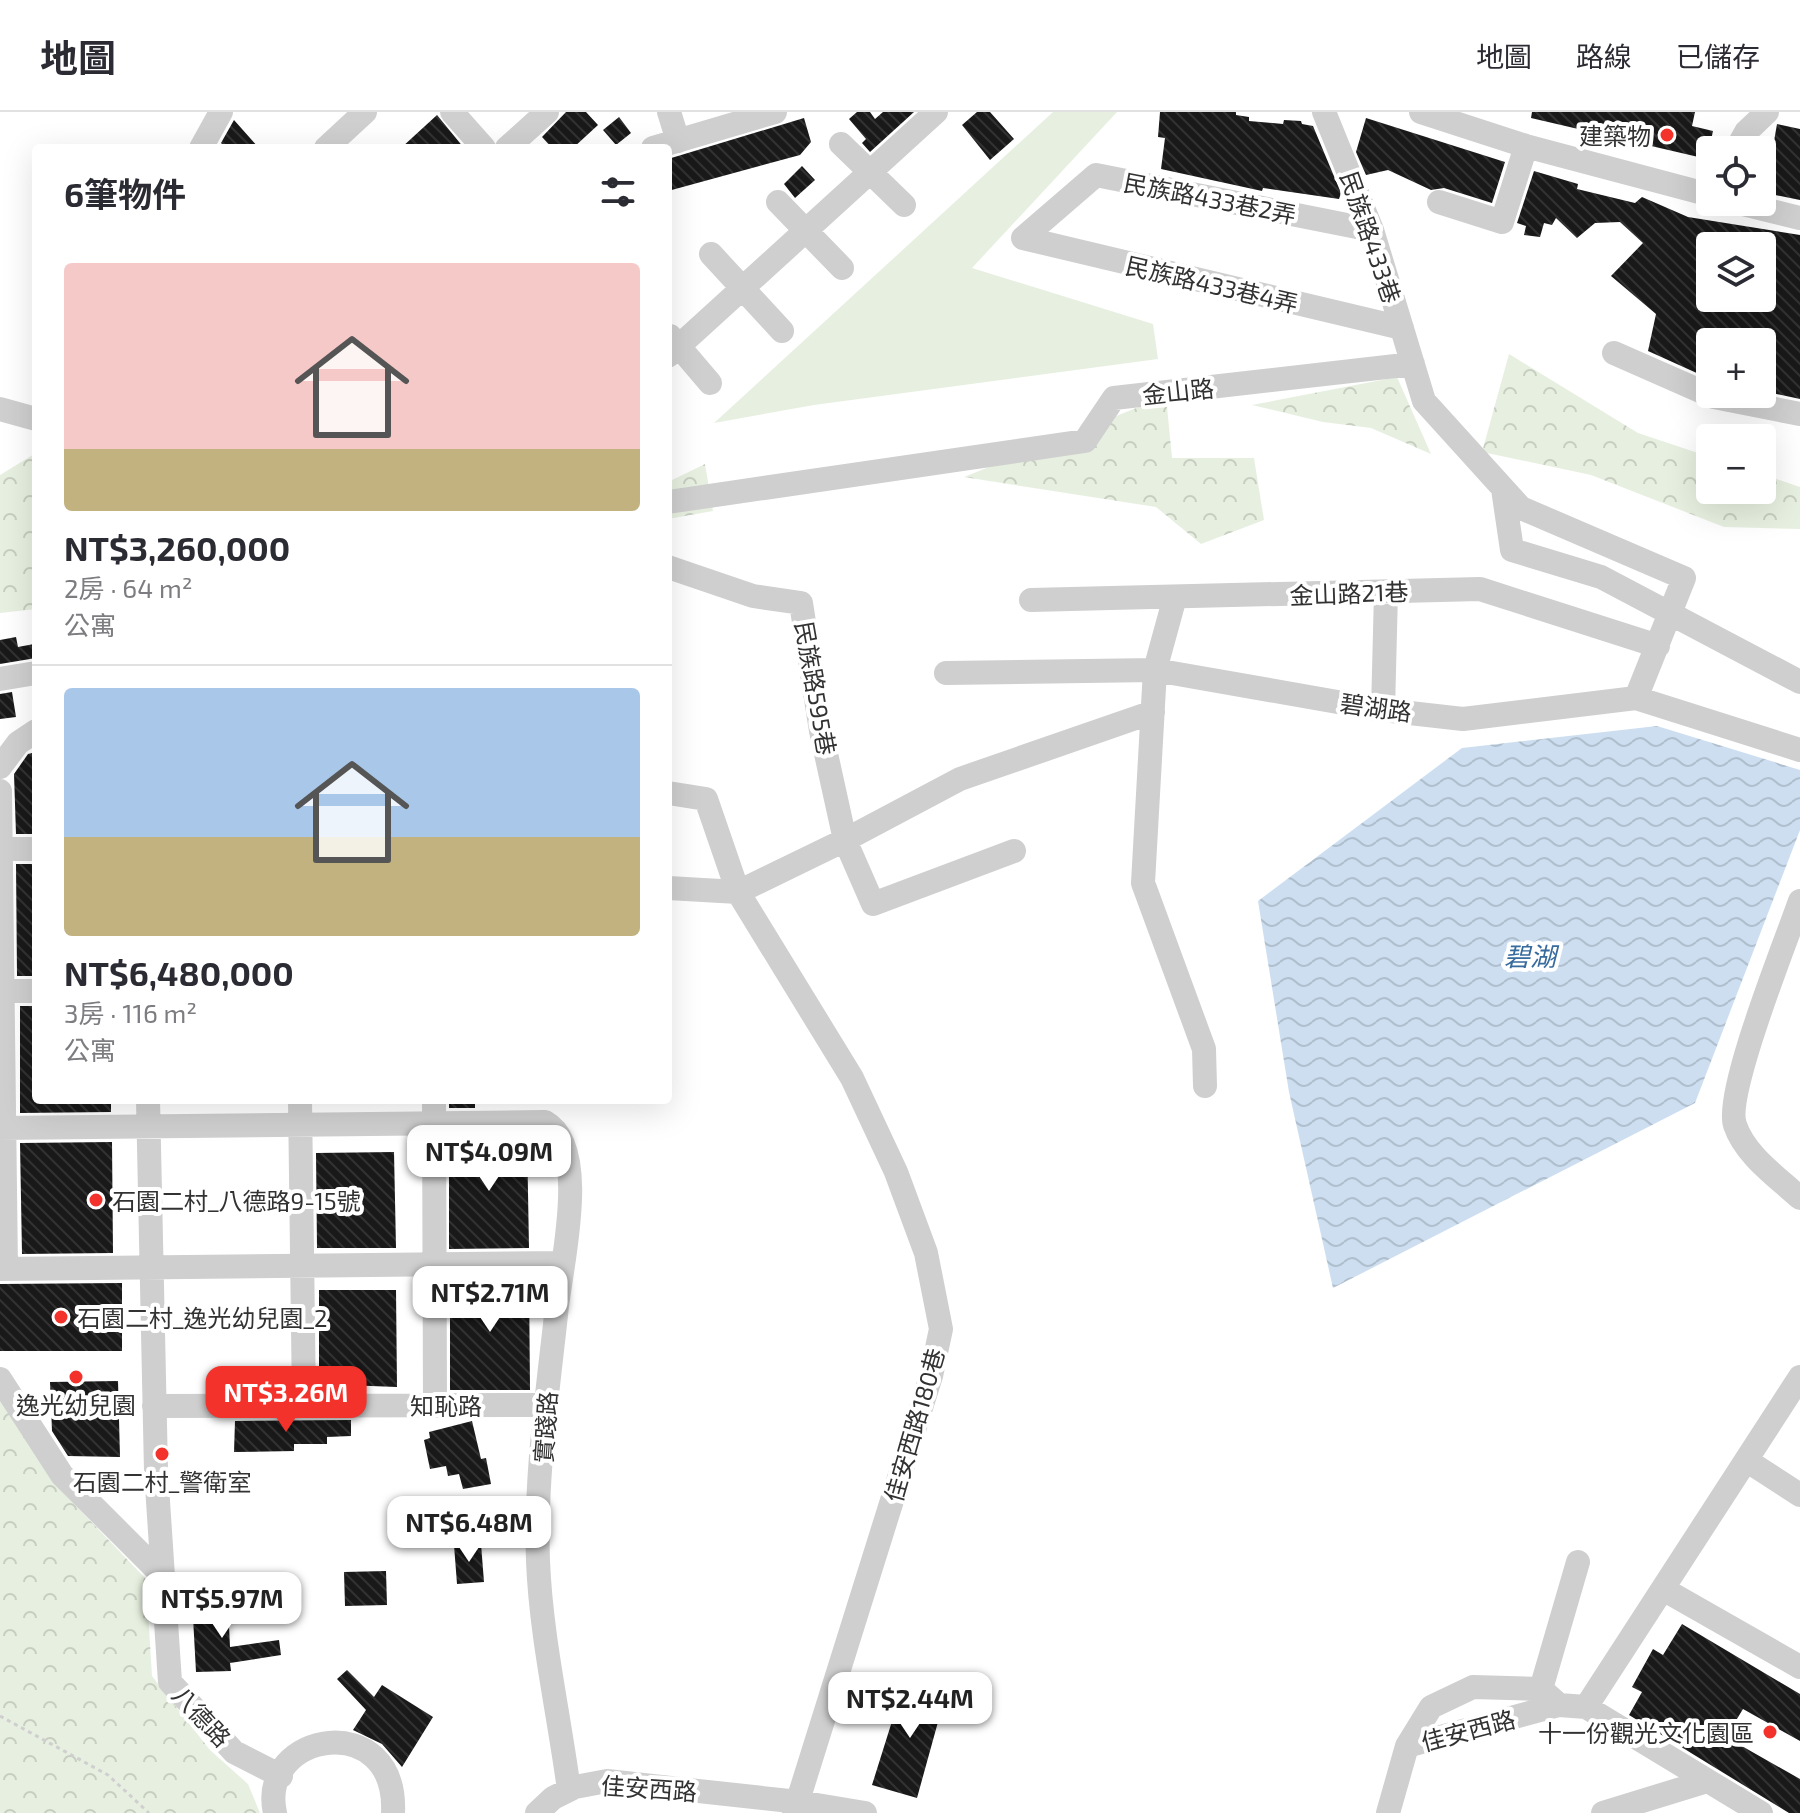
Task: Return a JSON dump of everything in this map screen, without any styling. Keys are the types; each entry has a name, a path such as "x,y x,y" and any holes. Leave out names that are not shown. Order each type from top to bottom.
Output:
{"street":[{"path":"202,144 221,112"},
{"path":"339,144 365,112"},
{"path":"452,112 476,144"},
{"path":"511,144 547,112"},
{"path":"669,112 678,141"},
{"path":"667,144 775,112"},
{"path":"672,344 742,288 936,112"},
{"name":"民族路433巷","path":"1324,112 1372,230 1413,364"},
{"path":"1421,112 1526,146 1696,191"},
{"path":"1738,131 1767,112"},
{"path":"841,144 904,205"},
{"path":"1439,202 1502,222 1526,146"},
{"name":"民族路433巷2弄","path":"1023,238 1096,175 1372,230"},
{"path":"778,202 842,268"},
{"path":"1776,212 1800,218"},
{"name":"民族路433巷4弄","path":"1023,238 1402,328"},
{"path":"711,254 782,331"},
{"path":"672,346 710,383"},
{"path":"1614,353 1714,397 1800,414"},
{"path":"1413,364 1424,401 1521,508 1684,578 1636,698"},
{"name":"金山路","path":"672,501 1085,441 1114,398 1413,364"},
{"path":"0,409 32,419"},
{"path":"0,429 32,421"},
{"path":"1503,489 1512,550 1601,577 1800,682"},
{"name":"民族路595巷","path":"672,568 753,596 801,603 821,731 845,840 873,904 1014,851"},
{"name":"金山路21巷","path":"1031,600 1480,589 1658,646"},
{"path":"1383,710 1386,592"},
{"path":"1175,597 1155,670 1143,883 1204,1049 1205,1086"},
{"name":"碧湖路","path":"946,673 1155,670 1383,710 1463,719 1636,698 1800,750"},
{"path":"0,679 32,674"},
{"path":"672,888 738,892 960,779 1153,712"},
{"path":"0,767 18,743 32,734"},
{"path":"0,791 3,1269 562,1263"},
{"name":"佳安西路180巷","path":"672,794 706,799 738,892 852,1078 896,1172 926,1253 941,1329 931,1376 796,1807"},
{"path":"1,849 32,849"},
{"path":"1800,901 1744,1066 1732,1114 1749,1150 1800,1198"},
{"path":"1,991 32,991"},
{"name":"八德路","path":"148,1104 160,1573 170,1682 234,1752 281,1776"},
{"path":"300,1104 304,1403"},
{"path":"2,1128 300,1126 434,1111 435,1406"},
{"name":"實踐路","path":"434,1111 545,1122 558,1129 565,1148 571,1201 546,1405 538,1561 569,1790"},
{"path":"1586,1707 1800,1377"},
{"path":"0,1379 62,1475 160,1573"},
{"name":"知恥路","path":"154,1406 304,1403 546,1405"},
{"path":"1746,1460 1800,1495"},
{"path":"1541,1689 1578,1562"},
{"path":"1663,1589 1800,1667"},
{"path":"1407,1746 1431,1707 1473,1687 1541,1689 1559,1705"},
{"name":"佳安西路","path":"1388,1813 1399,1765 1407,1746 1559,1705 1586,1707 1761,1813"},
{"path":"275,1813 274,1791 288,1762 314,1745 345,1742 373,1756 383,1768 394,1797 393,1813"},
{"name":"佳安西路","path":"537,1813 553,1798 569,1790 607,1781 796,1807 865,1813"},
{"path":"1603,1813 1707,1781"}],"path":[{"path":"0,1716 108,1775 149,1813"}],"green space":[{"path":"1053,112 1117,112 972,268 1153,324 1158,359 814,405 714,423"},
{"path":"1509,354 1638,433 1696,452 1696,504 1776,504 1776,479 1800,487 1800,529 1724,527 1591,475 1482,452"},
{"path":"1397,377 1431,454 1371,428 1323,422 1252,405"},
{"path":"1166,396 1172,458 1254,458 1264,520 1201,544 1156,507 964,477"},
{"path":"32,455 32,609 0,613 0,475"},
{"path":"705,464 713,511 672,518 672,480"},
{"path":"0,1391 55,1484 146,1579 152,1676 210,1750 248,1784 260,1813 0,1813"}],"water":[{"name":"碧湖","path":"1657,726 1800,770 1800,830 1695,1103 1333,1288 1289,1092 1258,901 1462,748"}],"building":[{"path":"566,112 586,112 598,125 577,144 548,144 542,137"},
{"path":"857,112 870,112 875,119 883,112 914,112 870,152 862,143 866,139 849,119"},
{"path":"977,112 990,112 1014,139 990,160 962,125"},
{"path":"1160,112 1236,112 1236,115 1249,117 1249,121 1283,124 1284,120 1301,121 1313,126 1341,193 1339,199 1263,188 1262,191 1161,169 1165,138 1158,137"},
{"name":"建築物","path":"1532,112 1695,112 1692,126 1713,131 1712,136 1696,136 1696,156 1531,118"},
{"path":"437,115 461,144 405,144"},
{"path":"619,117 631,133 615,144 603,130"},
{"path":"804,118 811,142 800,155 672,190 672,158"},
{"path":"1366,118 1505,162 1492,203 1444,188 1431,190 1388,170 1366,175 1356,152"},
{"path":"234,120 255,144 222,144"},
{"path":"1777,124 1800,129 1800,200 1776,195"},
{"path":"802,166 815,180 795,198 784,184"},
{"path":"1534,171 1578,184 1577,189 1635,203 1642,197 1688,217 1800,235 1800,399 1776,394 1776,328 1696,328 1696,373 1648,351 1656,314 1611,276 1643,243 1620,222 1595,223 1577,238 1556,218 1552,225 1544,223 1540,237 1524,235 1526,226 1517,223"},
{"path":"16,637 18,647 32,644 32,659 0,664 0,640"},
{"path":"12,692 16,717 0,719 0,694"},
{"path":"32,753 32,834 16,834 14,774"},
{"path":"16,864 32,864 32,976 17,976"},
{"path":"20,1006 32,1006 32,1104 111,1104 111,1112 20,1113"},
{"path":"449,1104 475,1104 475,1108 449,1108"},
{"path":"527,1137 529,1248 449,1249 449,1138"},
{"path":"112,1142 113,1253 22,1254 20,1143"},
{"path":"394,1152 396,1248 317,1248 316,1153"},
{"path":"529,1278 530,1390 450,1390 450,1279"},
{"name":"石園二村_逸光幼兒園_2","path":"122,1283 122,1351 0,1351 0,1284"},
{"path":"319,1290 396,1290 397,1387 319,1384"},
{"path":"118,1381 120,1457 68,1456 52,1431 50,1382"},
{"path":"351,1420 351,1436 327,1437 327,1444 294,1444 294,1451 234,1452 235,1421"},
{"path":"472,1421 481,1459 486,1458 491,1484 463,1489 459,1474 448,1476 446,1466 430,1469 424,1440 430,1438 429,1432"},
{"path":"481,1544 484,1582 457,1584 454,1545"},
{"path":"386,1571 387,1605 345,1606 344,1572"},
{"path":"192,1599 228,1605 230,1647 279,1640 281,1655 230,1663 231,1671 196,1672"},
{"path":"1682,1624 1800,1694 1800,1741 1743,1709 1726,1737 1800,1779 1800,1813 1789,1813 1629,1715 1642,1692 1632,1687 1653,1649 1663,1655"},
{"path":"347,1670 374,1697 382,1685 433,1717 402,1767 382,1744 353,1730 366,1710 337,1679"},
{"path":"904,1683 946,1693 917,1798 872,1785"}],"place":[{"name":"建築物","path":"1667,135"},
{"name":"石園二村_八德路9-15號","path":"96,1200"},
{"name":"石園二村_逸光幼兒園_2","path":"61,1317"},
{"name":"逸光幼兒園","path":"76,1377"},
{"name":"石園二村_警衛室","path":"162,1454"},
{"name":"十一份觀光文化園區","path":"1770,1732"}]}
